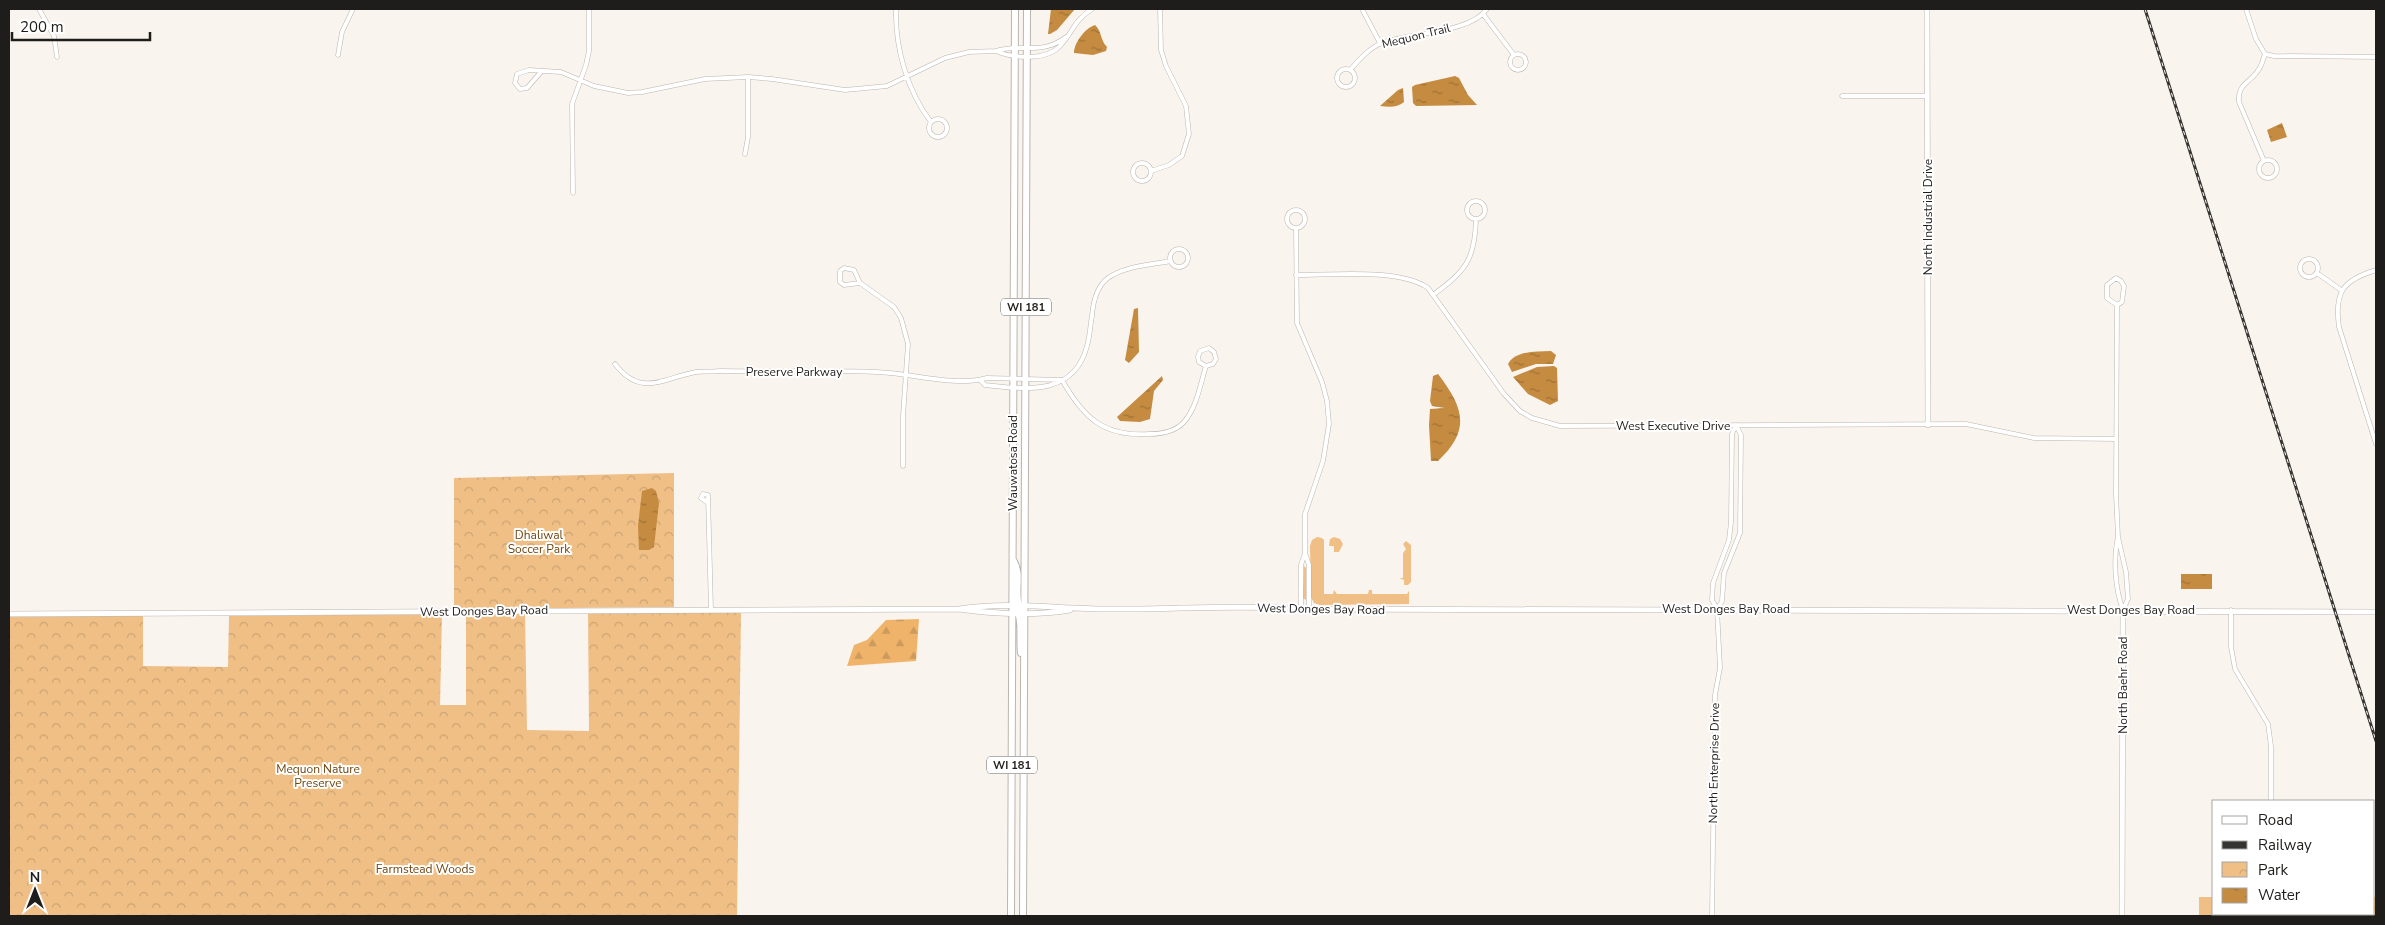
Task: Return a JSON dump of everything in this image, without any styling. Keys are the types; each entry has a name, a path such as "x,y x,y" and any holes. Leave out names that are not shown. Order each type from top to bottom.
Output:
{"main road":[{"name":"Wauwatosa Road","path":"1015,9 1013,560 1019,604"},
{"name":"Wauwatosa Road","path":"1011,916 1018,613 1026,388 1027,9"},
{"path":"1018,613 1019,604"},
{"name":"Wauwatosa Road","path":"1018,613 1024,664 1023,916"}],"street":[{"path":"39,9 54,36 57,56"},
{"path":"338,55 342,32 353,9"},
{"path":"573,193 572,104 589,51 589,9"},
{"path":"896,9 898,50 923,111 931,122"},
{"path":"541,72 525,89 520,89 515,84 515,77 519,72 529,70 561,72 594,86 628,93 642,92 705,79 772,79 845,90 886,86 945,58 969,52 1015,48 1027,52 1053,52 1061,45 1075,23 1092,9"},
{"path":"1151,171 1169,165 1182,156 1189,134 1186,106 1166,66 1161,50 1160,9"},
{"path":"1362,9 1380,43"},
{"name":"Mequon Trail","path":"1350,70 1380,43 1462,25 1483,14 1487,9"},
{"name":"North Industrial Drive","path":"1927,9 1928,425"},
{"path":"2246,9 2256,39 2265,54 2274,56 2376,56"},
{"path":"1483,14 1514,54 1524,56 1526,62 1523,69 1515,70 1511,66 1510,59 1514,54"},
{"path":"996,51 1015,56 1047,48 1066,37"},
{"path":"2264,161 2239,102 2238,95 2242,84 2259,69 2265,54"},
{"name":"Mequon Trail","path":"1344,69 1350,70 1354,74 1353,83 1346,86 1340,85 1337,77 1339,72 1344,69"},
{"path":"745,154 748,137 748,78"},
{"path":"1842,96 1928,96"},
{"path":"937,119 943,120 947,125 946,134 937,138 932,135 929,127 931,122 937,119"},
{"path":"2270,160 2276,166 2277,171 2272,178 2266,178 2259,172 2260,166 2264,161 2270,160"},
{"path":"1140,164 1146,164 1151,171 1148,179 1143,181 1135,178 1133,172 1135,167 1140,164"},
{"path":"1476,201 1484,205 1485,211 1482,217 1476,219 1469,216 1467,210 1470,203 1476,201"},
{"path":"1297,210 1305,215 1306,221 1296,229 1289,225 1287,219 1291,211 1297,210"},
{"path":"1434,295 1461,274 1466,266 1472,254 1476,236 1476,219"},
{"path":"1296,229 1297,323 1322,382 1327,401 1329,424 1323,461 1305,514 1304,553 1300,565 1301,609"},
{"path":"1177,250 1183,250 1188,257 1187,262 1182,267 1175,266 1170,261 1171,254 1177,250"},
{"path":"2306,260 2315,262 2318,267 2317,273 2312,277 2304,276 2300,271 2302,263 2306,260"},
{"path":"1170,261 1126,270 1108,278 1102,284 1093,304 1084,355 1075,369 1062,380 1075,403 1090,420 1102,427 1126,435 1158,434 1171,431 1183,423 1194,406 1206,366"},
{"path":"860,283 844,285 840,282 840,271 844,268 854,270 860,283 894,307 901,318 908,344 903,416 903,466"},
{"path":"2376,270 2350,281 2342,290 2336,307 2339,327 2376,444"},
{"path":"2317,273 2342,290"},
{"name":"West Executive Drive","path":"1296,275 1402,277 1419,282 1434,295 1504,394 1520,411 1532,418 1560,426 1966,424 2034,438 2115,439"},
{"name":"North Baehr Road","path":"2116,278 2124,286 2122,302 2116,305 2107,298 2108,285 2116,278"},
{"name":"North Baehr Road","path":"2116,305 2115,439 2118,537 2124,562 2128,599 2123,610 2122,916"},
{"path":"1209,348 1214,352 1216,359 1213,364 1206,366 1199,362 1198,357 1200,351 1209,348"},
{"name":"Preserve Parkway","path":"615,364 623,376 639,383 655,384 697,372 720,371 877,372 981,381 987,378 1062,380"},
{"name":"Preserve Parkway","path":"981,381 985,385 1026,388 1049,387 1062,380"},
{"name":"North Enterprise Drive","path":"1712,916 1715,695 1720,668 1717,609 1712,600 1713,583 1729,540 1732,512 1732,434 1736,425"},
{"name":"North Enterprise Drive","path":"1717,609 1722,601 1724,573 1740,533 1741,435 1736,425"},
{"path":"707,502 710,519 711,610"},
{"path":"2118,537 2116,563 2119,600 2123,610"},
{"path":"1304,553 1309,565 1309,609"},
{"path":"2116,563 2124,562"},
{"name":"West Donges Bay Road","path":"959,609 1019,604 1076,609 1186,610 1275,607 1301,609 2231,610 2376,612"},
{"name":"West Donges Bay Road","path":"9,614 959,609 1018,613 1058,612 1076,609"},
{"path":"2231,610 2231,648 2235,669 2268,724 2272,746 2271,800"}],"green space":[{"name":"Dhaliwal Soccer Park","path":"674,473 674,607 454,609 454,478"},
{"path":"1317,537 1324,540 1324,594 1333,594 1334,590 1337,594 1368,594 1369,590 1372,590 1372,594 1407,594 1409,591 1409,604 1320,605 1314,603 1311,597 1310,546 1312,540"},
{"path":"1334,537 1340,539 1343,544 1339,552 1334,552 1334,546 1329,546 1330,539"},
{"path":"1406,541 1411,545 1411,582 1408,585 1404,585 1404,580 1399,578 1403,578 1403,553 1406,549 1403,544"},
{"path":"1304,566 1306,568 1306,600 1303,598"},
{"name":"Mequon Nature Preserve","path":"588,613 741,613 737,916 9,916 9,617 143,614 143,666 228,667 229,616 442,614 440,705 466,705 466,614 525,614 527,730 589,731"},
{"path":"919,619 916,661 847,666 854,645 867,640 886,620"},
{"path":"2375,896 2376,916 2332,916 2375,915"},
{"path":"2199,897 2212,897 2212,915 2250,915 2250,916 2199,916"},
{"path":"2294,915 2298,916 2250,916"}],"water":[{"path":"1051,9 1075,9 1057,30 1048,34"},
{"path":"1095,25 1107,47 1106,51 1093,55 1074,53 1074,49 1081,36"},
{"path":"1455,76 1459,78 1468,95 1477,105 1416,106 1413,103 1412,87 1415,85"},
{"path":"1403,88 1404,102 1390,107 1380,106 1398,90"},
{"path":"2282,123 2287,137 2271,142 2267,130"},
{"path":"1138,308 1139,352 1129,363 1125,360 1134,309"},
{"path":"1551,351 1556,355 1553,364 1536,364 1512,372 1508,364 1512,359 1521,354"},
{"path":"1554,366 1557,368 1558,401 1550,405 1528,394 1513,377 1537,367"},
{"path":"1438,374 1454,398 1460,419 1456,439 1449,450 1438,461 1431,461 1430,409 1445,408 1432,406 1430,401 1433,376"},
{"path":"1162,376 1163,380 1154,391 1150,419 1140,422 1120,421 1117,417"},
{"path":"652,488 656,491 659,503 654,547 649,550 639,550 638,526 642,491"},
{"path":"2181,574 2212,574 2212,589 2181,589"}],"railway":[{"path":"2145,9 2376,741"}],"park label":[{"name":"Farmstead Woods","path":"425,869"}]}
